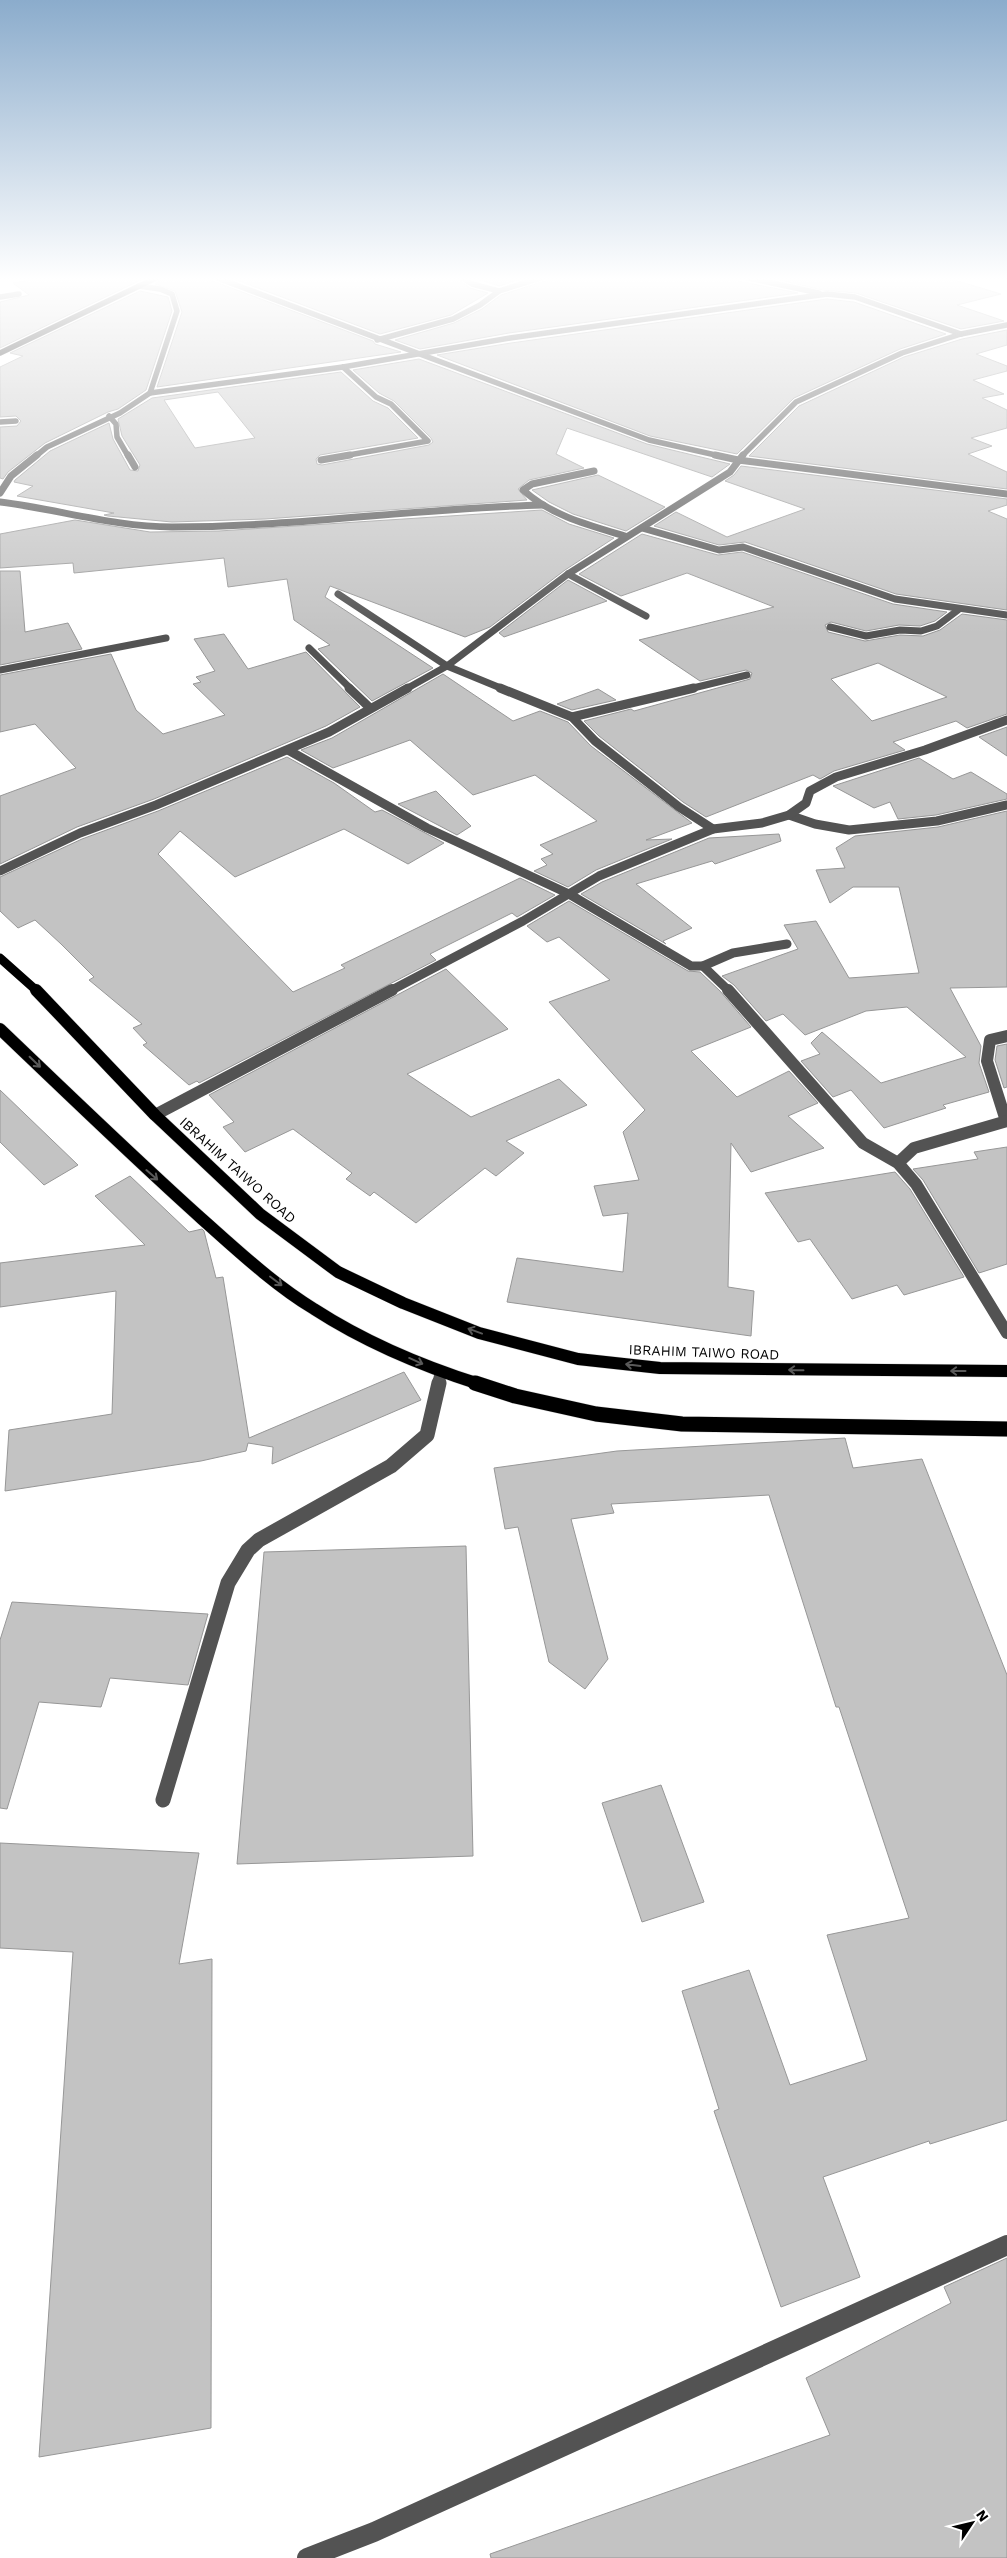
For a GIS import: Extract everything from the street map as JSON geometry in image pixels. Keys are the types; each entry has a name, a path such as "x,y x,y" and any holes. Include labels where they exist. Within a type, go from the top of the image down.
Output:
{"main road":[{"name":"IBRAHIM TAIWO ROAD","path":"0,958 40,994 155,1115 260,1214 338,1272 403,1303 479,1333 578,1358 660,1368 1007,1371"},
{"path":"0,1029 139,1163 254,1265 313,1309 372,1342 441,1372 515,1396 596,1414 682,1424 1007,1429"}],"street":[{"path":"0,493 11,476 47,447 109,416 120,413 145,395"},
{"path":"321,460 428,441 391,404 374,395"},
{"path":"527,395 649,440 738,460 1007,494"},
{"path":"0,871 80,833 156,805 329,732 447,666 568,574 625,536 642,528 730,472 738,460 796,402 810,395"},
{"path":"109,416 116,424 117,437 135,467"},
{"path":"0,422 16,421"},
{"path":"594,471 532,484 523,490 543,505 566,517 625,536"},
{"path":"0,502 38,506 83,517 171,527 377,517 466,507 543,505"},
{"path":"642,528 719,550 743,547 895,599 958,610 995,612 1007,616"},
{"path":"568,574 646,616"},
{"path":"338,594 447,666 572,717 595,741 679,807 713,829"},
{"path":"830,627 866,636 900,630 921,631 937,626 958,610"},
{"path":"0,670 166,638"},
{"path":"309,648 370,708"},
{"path":"572,717 747,676"},
{"path":"155,1115 523,920 599,876 713,829 762,823 789,815 806,803 810,791 836,778 925,750 1007,720"},
{"path":"288,750 427,828 569,894 691,966 703,966 733,953 787,944"},
{"path":"789,815 815,824 849,830 938,821 1007,805"},
{"path":"703,966 732,994 862,1143 898,1163 916,1184 1007,1333"},
{"path":"898,1163 914,1148 1006,1121 987,1061 990,1040 1007,1036"},
{"path":"163,1800 228,1583 248,1550 259,1540 391,1466 427,1435 441,1372"},
{"path":"307,2558 374,2532 1007,2245"}],"building":[{"path":"0,395 138,395 118,409 108,412 45,443 8,472 3,479 0,478 0,427 17,426 21,421 16,416 0,417"},
{"path":"195,395 164,400 195,448 255,438 221,395 367,395 373,401 388,408 418,438 320,455 316,459 317,464 322,465 429,445 433,442 394,401 383,395 517,395 647,444 730,464 712,477 567,428 556,454 584,468 529,480 518,489 527,500 265,519 172,522 108,516 104,515 114,513 17,496 33,486 14,482 15,480 50,451 109,423 113,439 130,470 138,471 140,465 122,436 118,419 152,398"},
{"path":"543,395 800,395 794,398 737,454 650,436"},
{"path":"822,395 996,395 982,398 1007,410 1007,428 971,438 992,446 968,454 1007,472 1007,489 749,456 799,406"},
{"path":"741,466 1007,499 1007,505 988,511 1007,519 1007,610 896,594 745,542 719,545 654,526 676,512 727,537 805,509 725,481 734,475"},
{"path":"598,475 665,507 626,531 573,514 549,502 532,490"},
{"path":"542,510 569,524 614,538 565,570 490,627 465,637 330,586 325,597 433,668 372,701 318,649 330,645 294,620 287,579 228,587 224,558 74,573 73,563 0,568 0,534 75,520 150,532 219,531"},
{"path":"642,534 718,555 742,552 893,604 947,612 935,621 920,626 899,625 866,631 831,622 825,625 828,632 865,641 900,635 923,636 940,630 962,614 1007,620 1007,714 967,728 956,721 893,742 905,750 834,771 820,779 813,775 706,817 683,802 599,736 584,721 631,709 634,711 750,679 752,673 746,670 700,681 639,640 774,607 687,573 621,596 579,574","holes":["878,663 947,697 872,721 831,679"]},
{"path":"0,571 20,571 25,632 68,623 82,649 0,665"},
{"path":"568,580 607,601 504,637 499,633"},
{"path":"224,634 248,669 306,652 360,707 326,726 154,799 77,827 0,864 0,796 76,768 35,724 0,732 0,675 111,654 136,710 163,734 225,715 193,684 201,682 196,677 215,671 194,639"},
{"path":"443,674 513,721 540,711 568,722 591,746 692,823 646,840 672,839 596,870 568,887 534,871 547,865 541,859 553,854 540,845 597,821 535,775 473,795 410,740 333,768 301,750 332,738"},
{"path":"598,689 616,700 572,710 557,704"},
{"path":"1007,727 1007,756 979,737"},
{"path":"287,757 334,783 375,812 382,810 444,843 408,864 344,829 235,877 180,831 158,854 293,992 345,968 341,965 520,878 555,895 517,917 512,913 430,954 436,960 199,1083 197,1081 189,1085 143,1045 147,1043 133,1028 142,1024 89,980 94,977 35,920 18,928 0,911 0,877 82,839 158,811"},
{"path":"919,758 953,779 971,772 1007,794 1007,799 936,815 898,819 890,802 874,808 833,786"},
{"path":"436,791 471,826 457,835 398,804"},
{"path":"1007,811 1007,987 950,988 981,1046 979,1063 989,1092 943,1105 946,1108 884,1128 851,1090 833,1097 801,1061 820,1054 811,1043 822,1032 881,1083 966,1057 907,1007 866,1011 805,1035 783,1014 766,1021 734,985 722,976 798,949 784,925 816,921 849,978 919,973 899,887 853,887 830,903 816,870 845,868 836,848 855,836 938,827"},
{"path":"779,834 781,841 715,864 712,861 636,884 692,928 663,941 666,944 581,894 602,882 709,838"},
{"path":"569,901 688,971 700,972 720,991 751,1027 691,1051 737,1097 789,1071 818,1103 788,1116 824,1148 751,1172 731,1143 728,1287 754,1291 751,1336 507,1302 517,1258 623,1272 628,1213 603,1216 594,1186 639,1180 623,1132 645,1110 549,1002 610,980 559,937 547,942 527,926"},
{"path":"446,969 508,1029 407,1074 471,1117 559,1079 587,1105 506,1141 524,1153 496,1176 485,1168 416,1223 374,1192 370,1196 346,1179 352,1173 293,1129 245,1152 223,1127 234,1122 209,1095"},
{"path":"1007,1044 1007,1087 1004,1088 995,1060 997,1046"},
{"path":"0,1090 78,1165 44,1185 0,1142"},
{"path":"1007,1147 1007,1264 979,1273 923,1180 913,1169 978,1159 974,1152"},
{"path":"895,1172 910,1189 964,1277 904,1295 897,1285 852,1299 810,1239 798,1242 765,1193"},
{"path":"130,1176 189,1232 202,1229 204,1231 216,1278 223,1277 249,1438 404,1372 421,1400 272,1464 273,1447 248,1443 246,1451 201,1461 5,1491 9,1430 112,1414 116,1291 0,1307 0,1263 145,1245 95,1196"},
{"path":"845,1438 853,1468 922,1459 1007,1675 1007,2120 930,2144 929,2141 823,2177 860,2277 781,2307 714,2111 719,2109 682,1991 749,1970 790,2085 867,2060 827,1935 909,1918 839,1707 836,1707 769,1495 611,1504 614,1513 571,1519 608,1659 585,1689 549,1662 518,1527 505,1529 494,1468 617,1451"},
{"path":"466,1546 473,1856 237,1864 264,1552"},
{"path":"12,1602 208,1614 188,1685 110,1678 101,1707 39,1702 7,1809 0,1808 0,1640"},
{"path":"661,1785 704,1902 642,1922 602,1803"},
{"path":"0,1843 199,1853 179,1964 212,1959 211,2428 39,2457 73,1952 0,1948"},
{"path":"1007,2258 1007,2558 491,2558 490,2554 830,2435 806,2378 951,2303 944,2287"}]}
